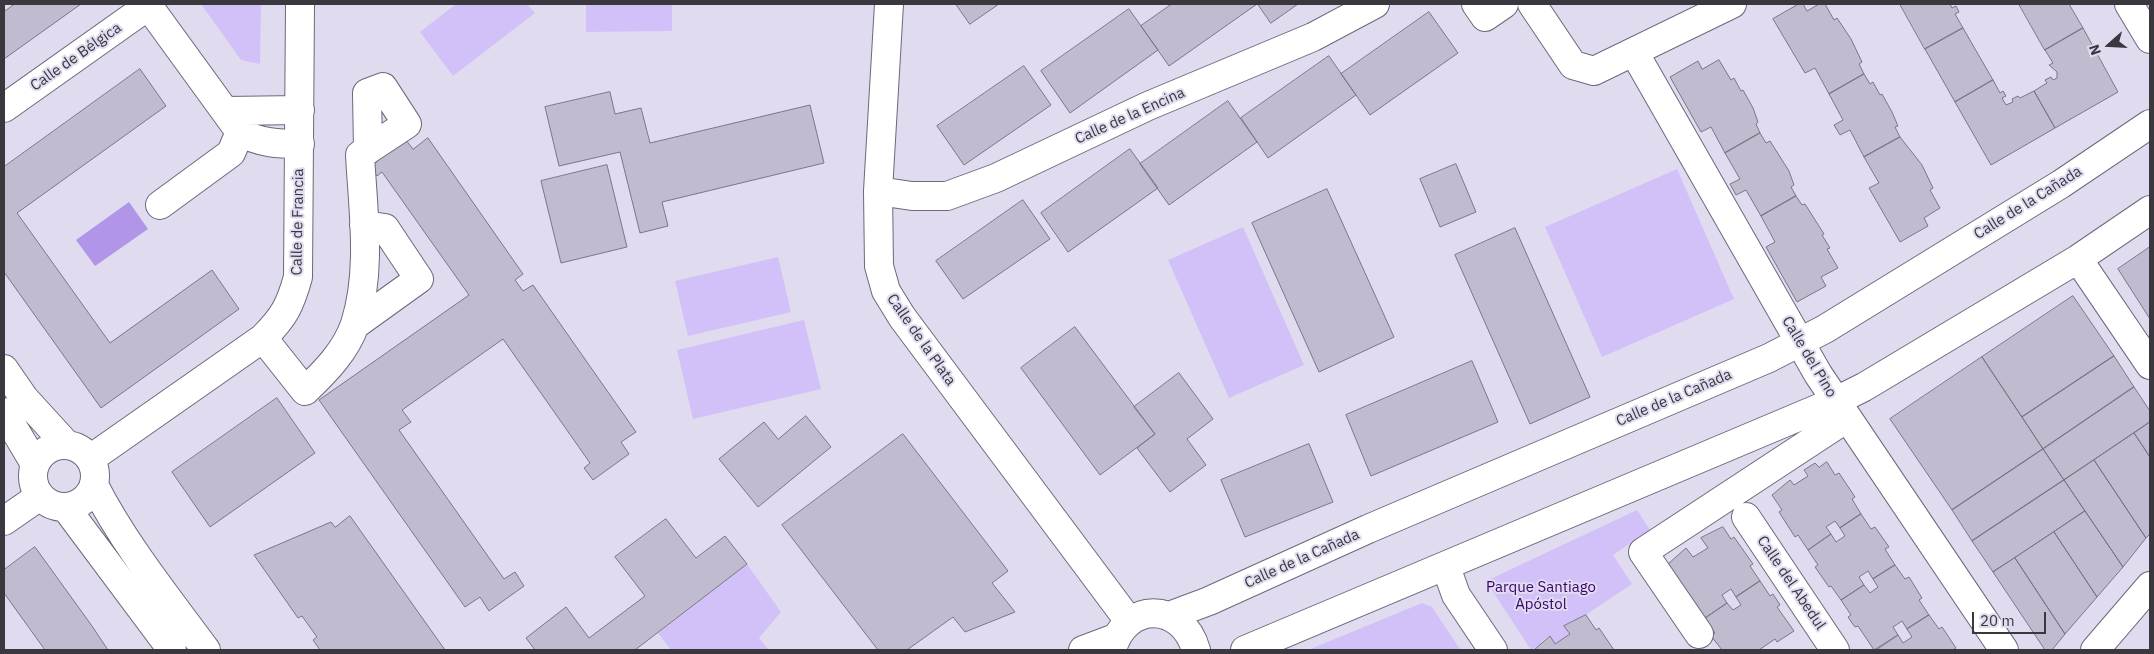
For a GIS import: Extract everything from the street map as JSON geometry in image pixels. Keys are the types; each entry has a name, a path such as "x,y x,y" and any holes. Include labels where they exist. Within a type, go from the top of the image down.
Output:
{"street":[{"name":"Calle de Francia","path":"90,459 263,338 282,319 290,305 298,277 300,4"},
{"name":"Calle de la Plata","path":"889,4 878,191 879,266 886,291 1118,636"},
{"name":"Calle de la Encina","path":"878,191 912,196 947,196 996,178 1148,106 1313,37 1375,4"},
{"path":"1476,4 1485,17 1504,4"},
{"path":"1532,4 1573,65 1594,71 1732,4"},
{"path":"2130,4 2150,39"},
{"path":"148,5 251,138 268,142 300,144"},
{"name":"Calle de Bélgica","path":"4,108 148,5"},
{"name":"Calle del Pino","path":"1634,52 1841,410 2004,650"},
{"path":"236,119 300,110"},
{"path":"160,206 231,152 236,119"},
{"name":"Calle de la Cañada","path":"1168,616 1209,601 1377,525 1769,358 1800,342 2062,184 2150,124"},
{"path":"263,338 305,391 329,368 344,346 355,325 364,282 364,225 360,156 368,150"},
{"path":"1699,634 1643,552 1841,410 2078,259 2150,210"},
{"path":"355,325 419,279 385,228 364,225"},
{"path":"2078,259 2150,365"},
{"path":"4,369 24,398 66,444 80,449 90,459 96,476 94,485 88,496 78,504 66,508 52,504 40,496 33,480 35,464 42,453 53,446 66,444"},
{"path":"1245,650 1446,567 1841,410"},
{"path":"4,412 35,464"},
{"path":"94,485 107,511 206,650"},
{"path":"4,521 40,496"},
{"path":"66,508 172,650"},
{"name":"Calle del Abedul","path":"1746,517 1835,650"},
{"path":"1446,567 1456,595 1494,650"},
{"path":"2095,650 2150,586"},
{"path":"1083,650 1118,636 1141,615 1155,613 1168,616 1187,629 1196,650"}],"green space":[{"path":"201,4 261,4 260,64 241,60"},
{"path":"456,4 527,4 535,13 453,76 420,32"},
{"path":"586,4 672,4 672,31 586,32"},
{"path":"1677,169 1734,299 1602,357 1545,227"},
{"path":"1243,227 1304,365 1229,398 1168,260"},
{"path":"778,257 791,312 688,336 675,281"},
{"path":"804,320 821,389 693,419 677,350"},
{"name":"Parque Santiago Apóstol","path":"1637,510 1650,530 1613,555 1632,584 1575,622 1573,620 1565,626 1570,634 1555,644 1549,636 1541,642 1542,644 1531,650 1486,581"},
{"path":"747,564 781,612 759,638 769,650 671,650 658,633"},
{"name":"Parque Santiago Apóstol","path":"1422,603 1432,607 1460,649 1308,650"}],"shaded area":[{"path":"129,202 148,229 95,266 76,240"}],"building":[{"path":"15,4 81,4 4,59 4,12"},
{"path":"956,4 999,4 970,24"},
{"path":"1172,4 1257,4 1169,66 1141,26"},
{"path":"1258,4 1298,4 1271,23"},
{"path":"1799,4 1803,4 1807,11 1819,4 1825,4 1834,20 1837,18 1851,39 1862,62 1859,64 1864,74 1829,94 1815,68 1805,73 1773,19"},
{"path":"1900,4 1950,4 1952,8 1956,6 1959,12 1955,14 1963,28 1925,49"},
{"path":"2019,4 2069,4 2083,28 2045,50"},
{"path":"1129,9 1158,50 1070,113 1041,71"},
{"path":"1429,12 1458,53 1370,115 1341,74"},
{"path":"1963,28 1993,80 1955,102 1925,49"},
{"path":"2083,28 2118,92 2055,128 2034,91 2047,83 2045,80 2051,77 2053,80 2057,78 2057,72 2049,65 2053,63 2045,50"},
{"path":"1329,56 1356,95 1268,158 1241,118"},
{"path":"1719,60 1731,80 1734,78 1741,91 1743,90 1753,108 1760,133 1725,153 1711,127 1701,132 1670,77 1698,61 1702,69"},
{"path":"1024,66 1051,105 964,165 937,126"},
{"path":"140,69 166,106 17,213 110,343 212,270 239,309 101,408 4,272 4,167"},
{"path":"1864,74 1870,84 1873,82 1880,95 1882,94 1898,126 1895,127 1900,137 1864,157 1850,130 1840,135 1834,125 1843,120 1829,94"},
{"path":"1993,80 2000,93 2003,91 2006,96 2002,98 2006,105 2013,102 2012,99 2018,96 2020,98 2034,91 2055,128 1991,165 1955,102"},
{"path":"610,92 615,114 641,108 650,143 810,105 824,163 662,202 668,226 640,233 620,152 559,166 545,107"},
{"path":"1228,101 1257,142 1169,205 1140,164"},
{"path":"1760,133 1766,143 1770,141 1789,171 1794,185 1791,187 1796,196 1761,216 1746,190 1736,195 1730,184 1740,179 1725,153"},
{"path":"1900,137 1922,165 1933,188 1930,190 1940,208 1924,218 1928,226 1900,242 1869,188 1879,183 1864,157"},
{"path":"428,138 523,274 515,280 523,291 533,285 636,432 621,442 629,454 593,480 584,468 590,463 503,339 402,410 411,422 399,430 504,579 515,572 524,586 489,611 480,597 465,607 319,400 469,295 382,172 377,176 369,164 405,139 413,149"},
{"path":"1130,149 1158,188 1068,252 1041,213"},
{"path":"1456,164 1476,212 1440,227 1420,179"},
{"path":"607,165 627,247 561,263 541,181"},
{"path":"1327,189 1394,337 1319,372 1252,223"},
{"path":"1796,196 1802,205 1805,204 1824,234 1822,235 1830,248 1827,249 1838,268 1821,277 1826,286 1797,302 1766,247 1775,242 1761,216"},
{"path":"1023,200 1050,239 963,299 936,261"},
{"path":"1515,228 1590,397 1530,424 1455,255"},
{"path":"2150,247 2150,319 2118,269"},
{"path":"2073,296 2114,356 2022,417 1982,357"},
{"path":"1075,327 1155,434 1100,475 1021,368"},
{"path":"2114,356 2134,387 2043,449 2022,417"},
{"path":"1982,357 2043,449 1952,510 1890,419"},
{"path":"1472,361 1498,422 1371,476 1346,415"},
{"path":"1179,373 1213,419 1187,439 1206,465 1170,492 1137,448 1155,434 1134,407"},
{"path":"2134,387 2150,411 2150,422 2064,480 2043,449"},
{"path":"277,398 315,453 210,527 172,472"},
{"path":"806,416 831,447 758,507 719,459 764,422 778,439"},
{"path":"2150,422 2150,457 2134,433"},
{"path":"2134,433 2150,457 2150,534 2146,538 2094,460"},
{"path":"903,434 1008,571 992,583 1015,612 965,632 953,617 907,650 878,650 782,525"},
{"path":"1309,444 1333,502 1245,537 1221,480"},
{"path":"2043,449 2064,480 1972,541 1952,510"},
{"path":"2094,460 2146,538 2123,567 2064,480"},
{"path":"1827,462 1835,475 1839,473 1855,497 1852,499 1861,514 1840,528 1835,521 1826,527 1831,534 1808,550 1798,535 1795,537 1779,512 1782,510 1772,495 1790,480 1794,485 1808,476 1804,470 1815,463 1819,467"},
{"path":"2064,480 2085,511 1993,572 1972,541"},
{"path":"2085,511 2123,567 2097,597 2054,532"},
{"path":"1861,514 1871,529 1875,527 1889,547 1885,549 1895,565 1873,579 1868,571 1859,577 1864,585 1841,600 1815,567 1818,565 1808,550 1831,534 1836,542 1845,536 1840,528"},
{"path":"350,516 445,650 320,650 313,640 317,637 302,616 298,618 254,555 331,522 335,527"},
{"path":"666,519 696,558 725,536 747,564 635,650 535,650 526,638 566,607 589,638 645,596 615,557"},
{"path":"1723,527 1731,539 1734,537 1753,564 1750,566 1760,581 1736,597 1731,589 1722,595 1727,603 1705,618 1673,578 1676,576 1668,564 1686,548 1693,557 1708,548 1701,538"},
{"path":"2054,532 2097,597 2065,634 2015,558"},
{"path":"35,547 108,650 45,650 4,593 4,570"},
{"path":"2015,558 2065,634 2052,650 2045,650 1993,572"},
{"path":"1895,565 1905,579 1909,577 1922,598 1919,600 1929,615 1907,629 1902,621 1893,627 1898,635 1874,650 1858,626 1855,627 1848,617 1851,615 1841,600 1864,585 1870,593 1878,587 1873,579"},
{"path":"1760,581 1770,596 1773,594 1780,605 1777,607 1794,631 1777,642 1775,639 1759,650 1722,650 1711,636 1715,633 1705,618 1727,603 1733,610 1741,605 1736,597"},
{"path":"1586,615 1596,630 1599,628 1614,650 1534,650 1550,636 1555,644 1570,634 1564,626"},
{"path":"1929,615 1939,629 1942,627 1956,648 1953,650 1876,650 1898,635 1903,643 1912,637 1907,629"}]}
